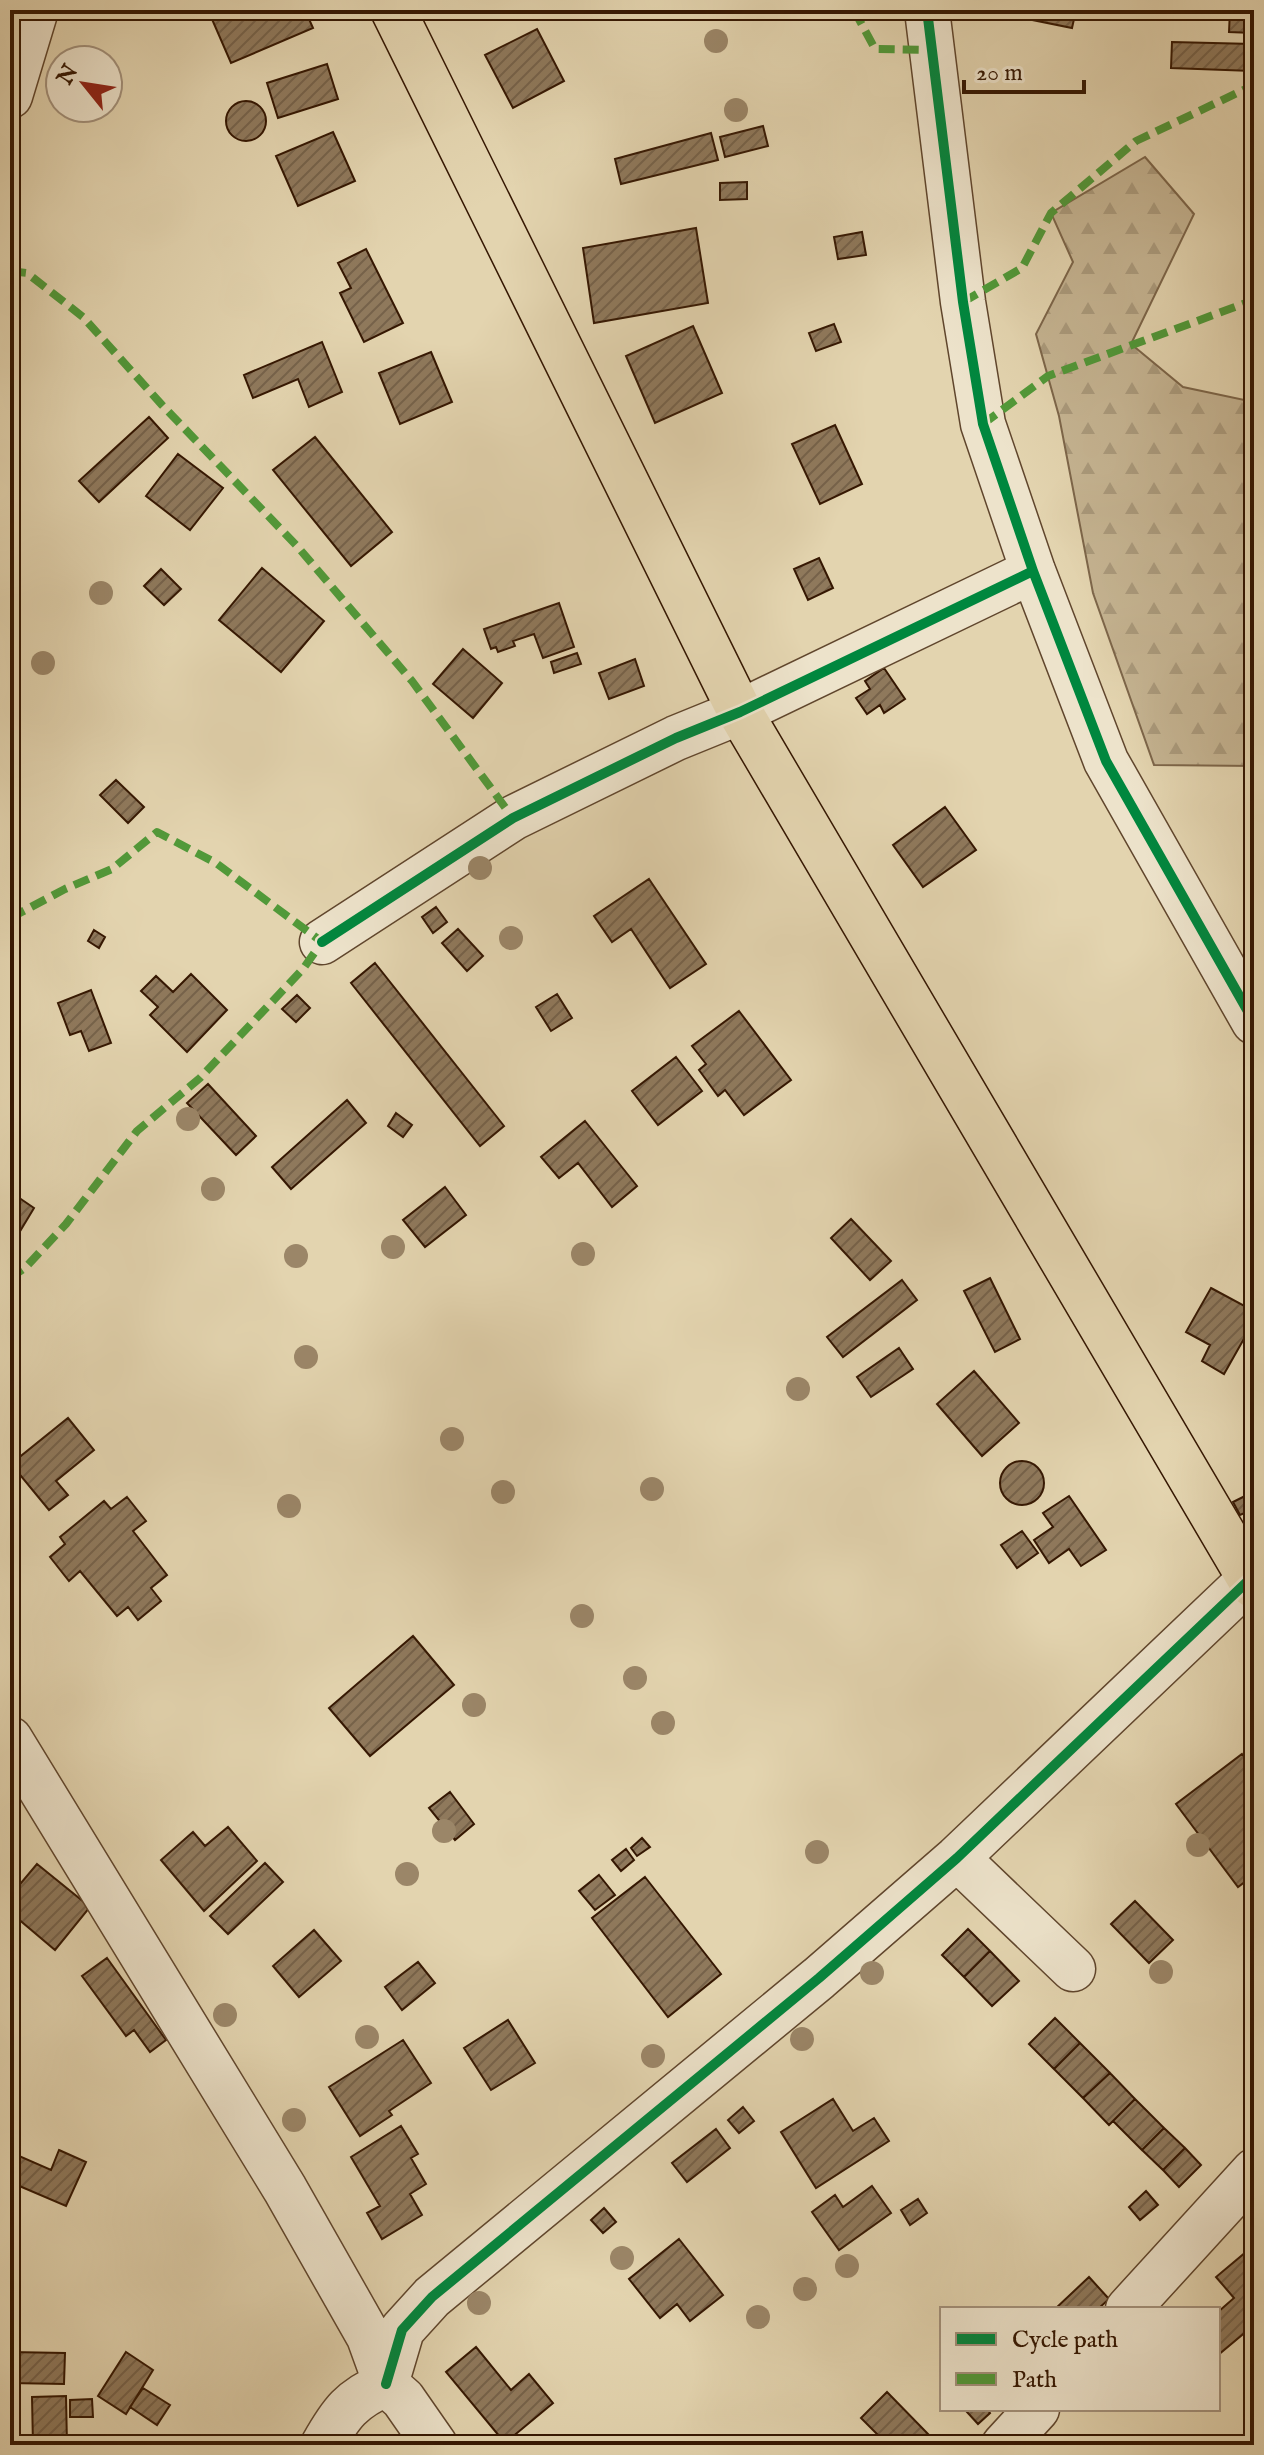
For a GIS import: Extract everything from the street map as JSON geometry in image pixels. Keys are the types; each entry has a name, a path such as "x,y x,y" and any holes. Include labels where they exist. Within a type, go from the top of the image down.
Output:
{"main road":[{"path":"393,10 740,712 1252,1583"}],"street":[{"path":"10,96 36,10"},
{"path":"927,10 963,302 983,424 1033,571 1106,761 1254,1022"},
{"path":"322,942 513,818 1033,571"},
{"path":"323,2445 348,2406 363,2394 386,2384 402,2330 432,2297 819,1978 957,1858 1252,1583"},
{"path":"10,1739 285,2189 369,2337 386,2384 403,2399 435,2445"},
{"path":"957,1858 1073,1969"},
{"path":"1130,2307 1254,2171"},
{"path":"1004,2445 1035,2411"}],"green space":[{"path":"1145,157 1194,214 1131,344 1183,387 1254,402 1254,766 1154,765 1093,593 1059,416 1036,334 1073,262 1051,213"}],"building":[{"path":"208,10 305,10 313,28 231,63"},
{"path":"1015,10 1076,10 1072,28 1013,16"},
{"path":"1230,10 1254,10 1253,33 1229,32"},
{"path":"537,29 564,81 513,108 485,55"},
{"path":"1172,42 1253,44 1252,71 1171,68"},
{"path":"327,64 338,99 278,118 267,83"},
{"path":"246,101 260,107 266,121 260,135 246,141 232,135 226,121 232,107"},
{"path":"763,126 768,146 725,157 720,137"},
{"path":"333,132 355,181 298,206 276,156"},
{"path":"711,133 718,160 621,184 615,159"},
{"path":"747,182 747,199 720,200 720,183"},
{"path":"696,228 708,303 594,323 583,248"},
{"path":"862,232 866,255 838,259 834,237"},
{"path":"366,249 403,323 364,342 340,293 351,288 338,263"},
{"path":"834,324 841,342 816,351 809,333"},
{"path":"693,326 722,393 655,423 626,356"},
{"path":"322,342 342,392 309,407 298,379 253,398 244,375"},
{"path":"431,352 452,402 400,424 379,373"},
{"path":"149,417 168,438 99,502 79,481"},
{"path":"835,425 862,484 820,504 792,444"},
{"path":"315,437 392,532 351,566 273,470"},
{"path":"178,454 223,488 190,530 146,496"},
{"path":"819,558 833,588 808,600 794,569"},
{"path":"262,568 324,621 281,672 219,620"},
{"path":"161,569 181,589 164,605 144,586"},
{"path":"559,603 574,647 543,658 534,634 513,641 515,646 498,652 496,647 491,649 484,629"},
{"path":"463,649 502,683 473,718 433,684"},
{"path":"577,653 581,664 554,673 551,662"},
{"path":"635,659 644,686 609,699 599,673"},
{"path":"884,668 905,699 884,713 880,705 867,714 856,698 870,689 865,681"},
{"path":"116,780 144,807 128,823 100,795"},
{"path":"945,807 976,850 923,887 893,845"},
{"path":"649,879 706,964 670,988 631,929 612,942 594,916"},
{"path":"436,907 447,922 433,933 422,917"},
{"path":"458,929 483,956 467,971 442,943"},
{"path":"94,930 105,937 99,948 88,941"},
{"path":"375,963 504,1126 480,1146 351,983"},
{"path":"191,974 227,1010 187,1052 150,1015 158,1007 141,991 156,976 173,992"},
{"path":"91,990 111,1043 89,1051 81,1031 70,1035 58,1003"},
{"path":"557,994 572,1018 551,1031 536,1007"},
{"path":"297,995 310,1008 296,1022 282,1009"},
{"path":"739,1011 791,1080 744,1115 725,1090 718,1096 699,1070 706,1064 692,1046"},
{"path":"676,1057 702,1091 658,1125 632,1091"},
{"path":"208,1084 256,1136 236,1155 187,1103"},
{"path":"347,1100 366,1123 291,1189 272,1167"},
{"path":"396,1113 412,1125 403,1137 388,1126"},
{"path":"585,1121 637,1186 612,1207 578,1163 559,1178 541,1157"},
{"path":"445,1187 466,1215 425,1247 403,1220"},
{"path":"12,1193 34,1208 10,1248 10,1196"},
{"path":"851,1219 891,1261 870,1280 831,1238"},
{"path":"990,1278 1020,1339 995,1352 964,1291"},
{"path":"902,1280 917,1300 843,1357 827,1337"},
{"path":"1211,1288 1254,1311 1254,1321 1224,1374 1202,1361 1210,1345 1186,1332"},
{"path":"899,1348 913,1369 871,1397 857,1377"},
{"path":"974,1371 1019,1423 982,1456 937,1404"},
{"path":"68,1418 94,1450 56,1481 68,1495 49,1510 11,1464"},
{"path":"1022,1461 1038,1467 1044,1483 1038,1499 1022,1505 1006,1499 1000,1483 1006,1467"},
{"path":"1249,1494 1254,1509 1240,1515 1233,1502"},
{"path":"1069,1496 1106,1550 1081,1566 1069,1549 1049,1563 1034,1540 1053,1527 1043,1513"},
{"path":"127,1497 146,1521 133,1531 167,1575 151,1588 161,1601 138,1620 128,1607 117,1616 80,1571 69,1581 50,1557 65,1544 60,1537 104,1501 111,1509"},
{"path":"1022,1531 1038,1553 1017,1568 1001,1545"},
{"path":"413,1636 454,1685 370,1756 329,1708"},
{"path":"1242,1754 1254,1769 1254,1875 1238,1887 1176,1804"},
{"path":"450,1792 474,1824 455,1840 429,1808"},
{"path":"228,1827 257,1861 204,1911 161,1860 193,1832 205,1846"},
{"path":"642,1838 650,1847 637,1856 631,1848"},
{"path":"626,1849 634,1860 621,1871 612,1860"},
{"path":"265,1863 283,1882 228,1934 210,1916"},
{"path":"37,1864 90,1907 55,1950 10,1912 10,1896"},
{"path":"599,1875 615,1895 595,1910 579,1891"},
{"path":"645,1877 721,1974 668,2017 592,1918"},
{"path":"1135,1901 1173,1940 1149,1963 1111,1924"},
{"path":"968,1929 990,1951 964,1977 942,1955"},
{"path":"314,1930 341,1961 299,1997 273,1966"},
{"path":"990,1951 1019,1981 992,2006 964,1977"},
{"path":"107,1958 166,2040 150,2052 134,2030 126,2036 82,1976"},
{"path":"418,1962 435,1983 402,2010 385,1987"},
{"path":"1055,2018 1080,2043 1054,2069 1029,2044"},
{"path":"508,2020 535,2063 491,2090 464,2048"},
{"path":"403,2040 431,2083 389,2111 392,2115 360,2136 329,2087"},
{"path":"1080,2043 1110,2073 1083,2098 1054,2069"},
{"path":"1110,2073 1135,2099 1109,2125 1083,2098"},
{"path":"833,2099 853,2131 874,2118 889,2141 816,2188 781,2132"},
{"path":"1135,2099 1164,2128 1142,2150 1113,2121"},
{"path":"743,2107 754,2121 739,2133 728,2120"},
{"path":"401,2126 418,2154 411,2158 426,2184 410,2194 422,2215 382,2239 367,2213 380,2206 351,2157"},
{"path":"1164,2128 1185,2148 1163,2170 1142,2150"},
{"path":"716,2129 730,2148 687,2182 672,2163"},
{"path":"1185,2148 1201,2165 1179,2187 1163,2170"},
{"path":"59,2150 86,2162 66,2206 10,2182 10,2152 51,2170"},
{"path":"872,2186 891,2213 839,2250 812,2212 835,2195 843,2207"},
{"path":"1146,2191 1158,2205 1140,2220 1129,2207"},
{"path":"918,2199 927,2213 910,2225 901,2210"},
{"path":"604,2208 616,2222 603,2233 591,2220"},
{"path":"679,2239 723,2295 690,2321 677,2304 660,2318 629,2279"},
{"path":"1246,2252 1254,2261 1254,2325 1220,2353 1220,2310 1234,2298 1216,2277"},
{"path":"1089,2277 1109,2299 1100,2307 1057,2307"},
{"path":"476,2347 511,2390 529,2374 553,2403 505,2443 446,2372"},
{"path":"10,2352 65,2353 64,2384 10,2383"},
{"path":"126,2352 153,2370 126,2414 98,2396"},
{"path":"143,2388 170,2405 157,2425 130,2407"},
{"path":"887,2392 931,2437 924,2445 866,2445 877,2434 861,2418"},
{"path":"66,2396 67,2445 33,2445 32,2397"},
{"path":"92,2399 93,2417 70,2417 70,2400"},
{"path":"988,2411 990,2413 978,2424 967,2412"}],"marked path":[{"path":"854,10 875,49 934,50"},
{"path":"963,302 1022,268 1051,213 1136,141 1254,85"},
{"path":"10,271 27,273 83,317 297,546 412,681 513,818"},
{"path":"983,424 1048,376 1254,300"},
{"path":"10,914 14,916 112,869 157,832 216,863 322,942 303,969 200,1078 137,1131 66,1224 25,1268 10,1278"}],"cycle path":[{"path":"927,10 963,302 983,424 1033,571 1106,761 1254,1022"},
{"path":"322,942 513,818 1033,571"},
{"path":"386,2384 402,2330 432,2297 819,1978 957,1858 1250,1579"}]}
